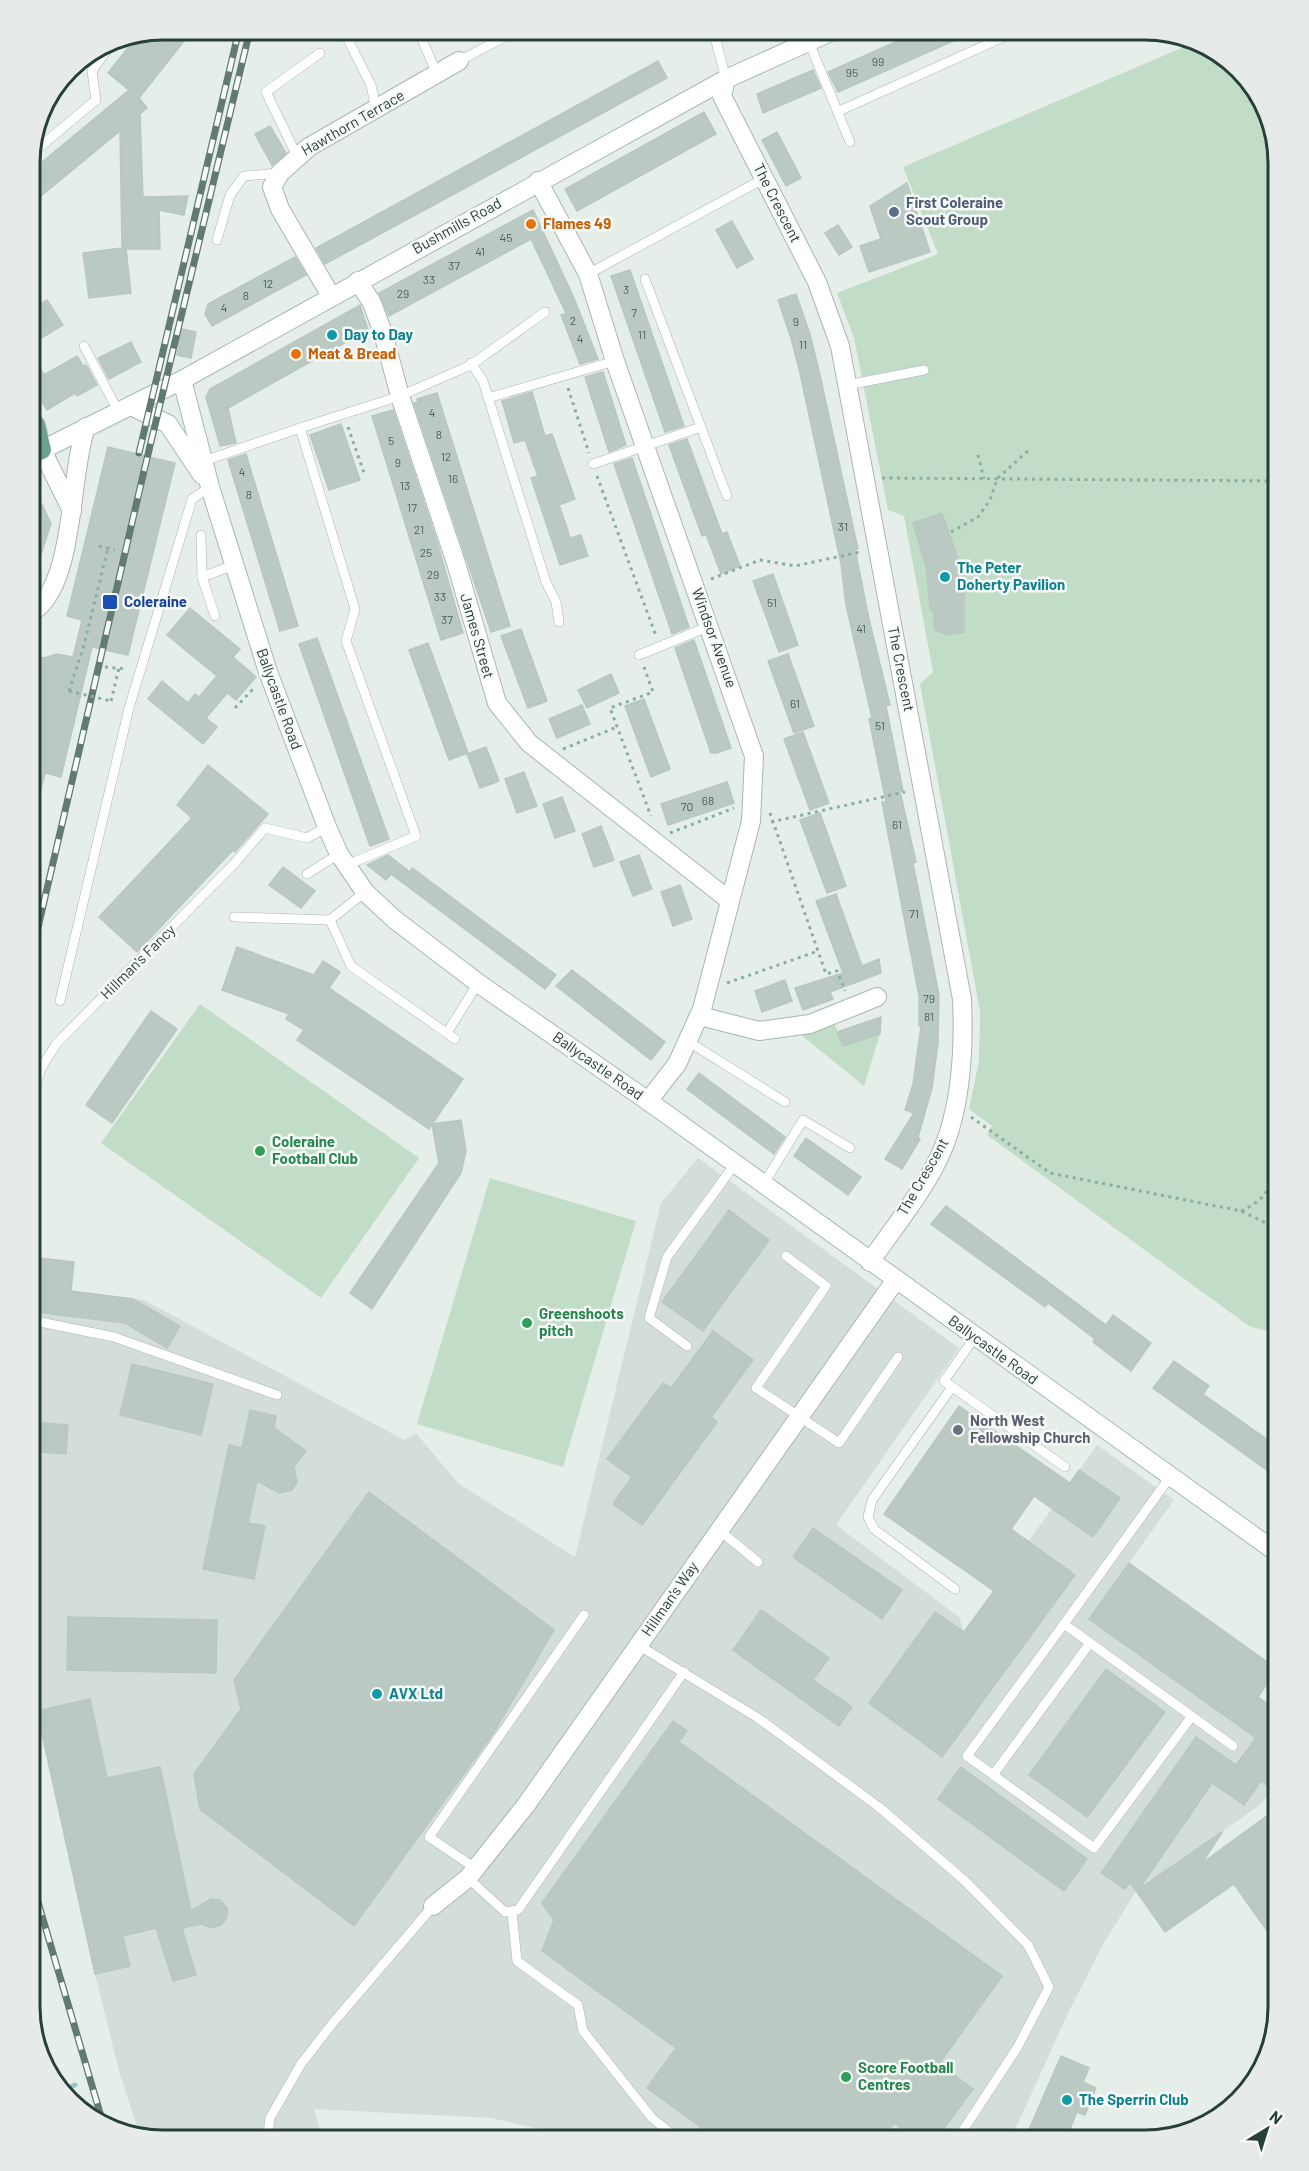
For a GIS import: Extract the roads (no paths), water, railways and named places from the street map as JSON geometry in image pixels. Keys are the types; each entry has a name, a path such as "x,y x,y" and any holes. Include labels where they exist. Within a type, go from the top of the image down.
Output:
{"street":[{"name":"Bushmills Road","path":"41,451 182,380 538,181 726,80 809,42"},
{"name":"Hawthorn Terrace","path":"280,173 297,156 459,62"},
{"name":"The Crescent","path":"726,80 722,96 817,282 831,318 865,478 962,999 964,1033 949,1133 936,1160 870,1262"},
{"path":"280,173 273,187 280,209 331,296"},
{"name":"Windsor Avenue","path":"538,181 588,274 615,361 754,756 750,829 729,900 708,989 689,1042 676,1064 648,1101"},
{"name":"James Street","path":"358,281 372,303 383,333 400,396 456,563 497,703 507,718 545,757 655,839 729,900"},
{"name":"Ballycastle Road","path":"182,380 210,487 268,672 327,827 343,859 365,892 394,919 478,983 648,1101 1268,1546"},
{"path":"125,408 168,424 210,487"},
{"name":"Bushmills Road","path":"41,425 52,430 84,429"},
{"path":"41,606 52,588 65,548 84,429"},
{"path":"41,461 72,511"},
{"path":"699,1016 759,1031 810,1024 877,997"},
{"name":"Hillman's Way","path":"434,1906 471,1873 526,1805 896,1281"}],"lane":[{"path":"349,41 371,85 376,109"},
{"path":"423,41 437,74"},
{"path":"459,62 498,41"},
{"path":"716,41 726,80"},
{"path":"839,111 995,41"},
{"path":"809,42 850,142"},
{"path":"297,156 266,92 320,53"},
{"path":"43,143 96,100 92,70 101,57"},
{"path":"217,240 230,195 244,176 280,173"},
{"path":"588,274 765,178"},
{"path":"645,279 727,496"},
{"path":"204,461 400,396 471,363 545,312"},
{"path":"84,346 125,408"},
{"path":"488,398 615,361"},
{"path":"471,363 483,381 546,582 556,602 559,622"},
{"path":"847,385 924,370"},
{"path":"593,464 701,427"},
{"path":"300,428 355,609 346,641 416,836 343,859 307,874"},
{"path":"60,1001 141,669 192,499 210,487"},
{"path":"201,535 202,577 215,616"},
{"path":"202,577 234,565"},
{"path":"639,654 710,626"},
{"name":"Hillman's Fancy","path":"41,1067 57,1043 233,865 265,828 307,838 327,827"},
{"path":"234,917 330,920 365,892"},
{"path":"330,920 351,966 455,1039"},
{"path":"447,1033 478,983"},
{"path":"689,1042 784,1102"},
{"path":"762,1185 803,1120 850,1148"},
{"path":"687,1346 649,1318 667,1257 735,1164"},
{"path":"786,1256 826,1286 756,1388 798,1418 839,1443 898,1358"},
{"path":"40,1322 114,1337 277,1395"},
{"path":"975,1337 944,1381 1065,1467"},
{"path":"952,1387 872,1500 867,1517 874,1529 955,1589"},
{"path":"1170,1477 967,1756 1094,1848 1192,1716"},
{"path":"718,1530 758,1562"},
{"path":"584,1615 429,1837 471,1873 498,1907 505,1912 513,1912 525,1903 684,1672"},
{"path":"1064,1624 1233,1746"},
{"path":"993,1775 1090,1643"},
{"path":"638,1645 808,1752 879,1807 965,1881 1028,1945 1049,1987 1017,2048 963,2130"},
{"path":"268,2130 270,2118 302,2064 332,2024 434,1906"},
{"path":"513,1912 517,1961 578,2005 583,2031 652,2118 667,2130"}],"waterway":[{"path":"70,2087 75,2085"}],"railway":[{"path":"139,453 236,41"},
{"path":"41,916 247,41"},
{"path":"40,1909 100,2113"}],"place":[{"name":"First Coleraine Scout Group","path":"894,212"},
{"name":"Flames 49","path":"531,224"},
{"name":"Day to Day","path":"332,335"},
{"name":"Meat & Bread","path":"296,354"},
{"name":"The Peter Doherty Pavilion","path":"945,577"},
{"name":"Coleraine","path":"110,602"},
{"name":"Coleraine Football Club","path":"260,1151"},
{"name":"Greenshoots pitch","path":"527,1323"},
{"name":"North West Fellowship Church","path":"958,1430"},
{"name":"AVX Ltd","path":"377,1694"},
{"name":"Score Football Centres","path":"846,2077"},
{"name":"The Sperrin Club","path":"1067,2100"}]}
